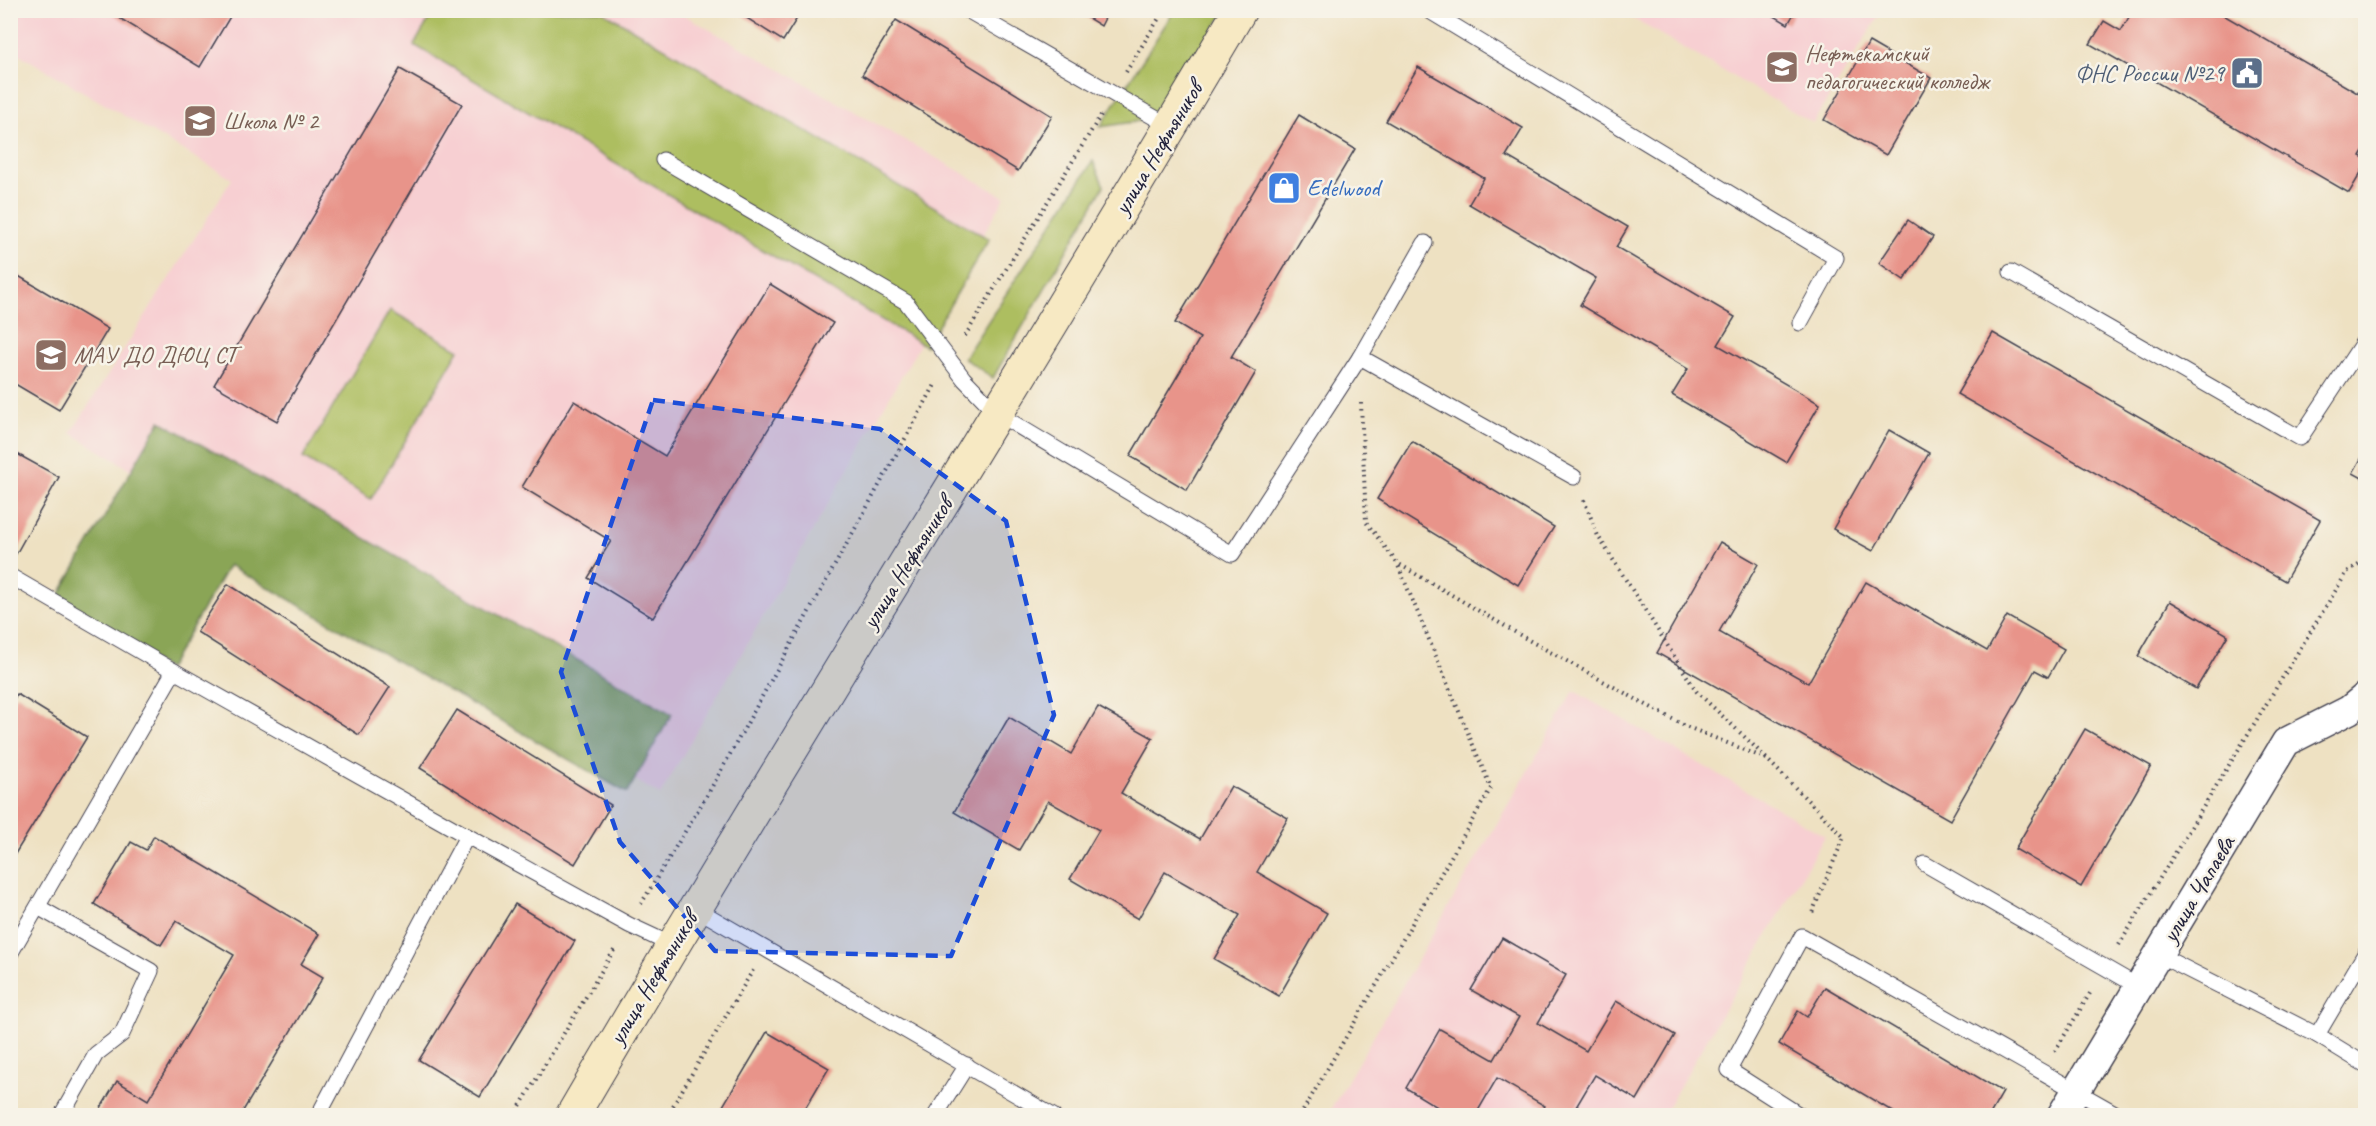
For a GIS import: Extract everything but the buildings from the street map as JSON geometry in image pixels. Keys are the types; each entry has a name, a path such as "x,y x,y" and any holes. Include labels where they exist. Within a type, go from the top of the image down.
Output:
{"main road":[{"name":"улица Нефтяников","path":"572,1116 672,945 998,414 1240,10"}],"street":[{"name":"улица Чапаева","path":"2061,1116 2286,742 2349,710 2366,696"}],"lane":[{"path":"967,10 1171,127"},
{"path":"1428,10 1836,258 1800,323"},
{"path":"663,160 906,302 964,379 998,414 1232,554 1360,357 1425,243"},
{"path":"2011,272 2300,438 2366,338"},
{"path":"1360,357 1574,477"},
{"path":"10,576 467,836 629,925 672,945"},
{"path":"10,954 174,671"},
{"path":"318,1116 467,836"},
{"path":"1925,864 2139,987"},
{"path":"38,908 151,971 122,1034 96,1054 61,1116"},
{"path":"695,908 1053,1116"},
{"path":"1801,1116 1729,1070 1802,936 2120,1116"},
{"path":"2317,1035 2366,952"},
{"path":"2159,955 2317,1035 2366,1065"},
{"path":"935,1116 967,1065"}],"path":[{"path":"514,1116 709,792 950,360 1164,10"},
{"path":"1300,1116 1491,788 1397,563 1366,522 1360,357"},
{"path":"1574,477 1598,536 1697,692 1844,837 1802,936"},
{"path":"2042,1072 2347,572 2366,559"},
{"path":"1397,563 1532,642 1683,725 1767,759"},
{"path":"667,1116 766,949"}],"highlighted area":[{"path":"653,400 880,429 1006,521 1054,715 951,956 715,951 620,842 561,672"}],"shaded area":[{"path":"11,11 677,11 1005,197 660,795 71,433 232,179 17,53 11,64"},
{"name":"Нефтекамский педагогический колледж","path":"1620,11 1882,11 1813,123"},
{"path":"1574,691 1825,836 1663,1115 1327,1116"}],"green space":[{"path":"434,11 602,11 989,239 926,346 414,45"},
{"path":"1174,11 1225,11 1160,118 1100,127"},
{"path":"1093,161 1104,186 993,378 964,358"},
{"path":"390,310 459,350 371,499 303,458"},
{"path":"160,421 672,714 627,793 229,565 168,669 54,604"}],"place":[{"name":"Нефтекамский педагогический колледж","path":"1782,67"},
{"name":"ФНС России №29","path":"2247,73"},
{"name":"Школа № 2","path":"200,121"},
{"name":"Edelwood","path":"1284,188"},
{"name":"МАУ ДО ДЮЦ СТ","path":"51,355"}]}
